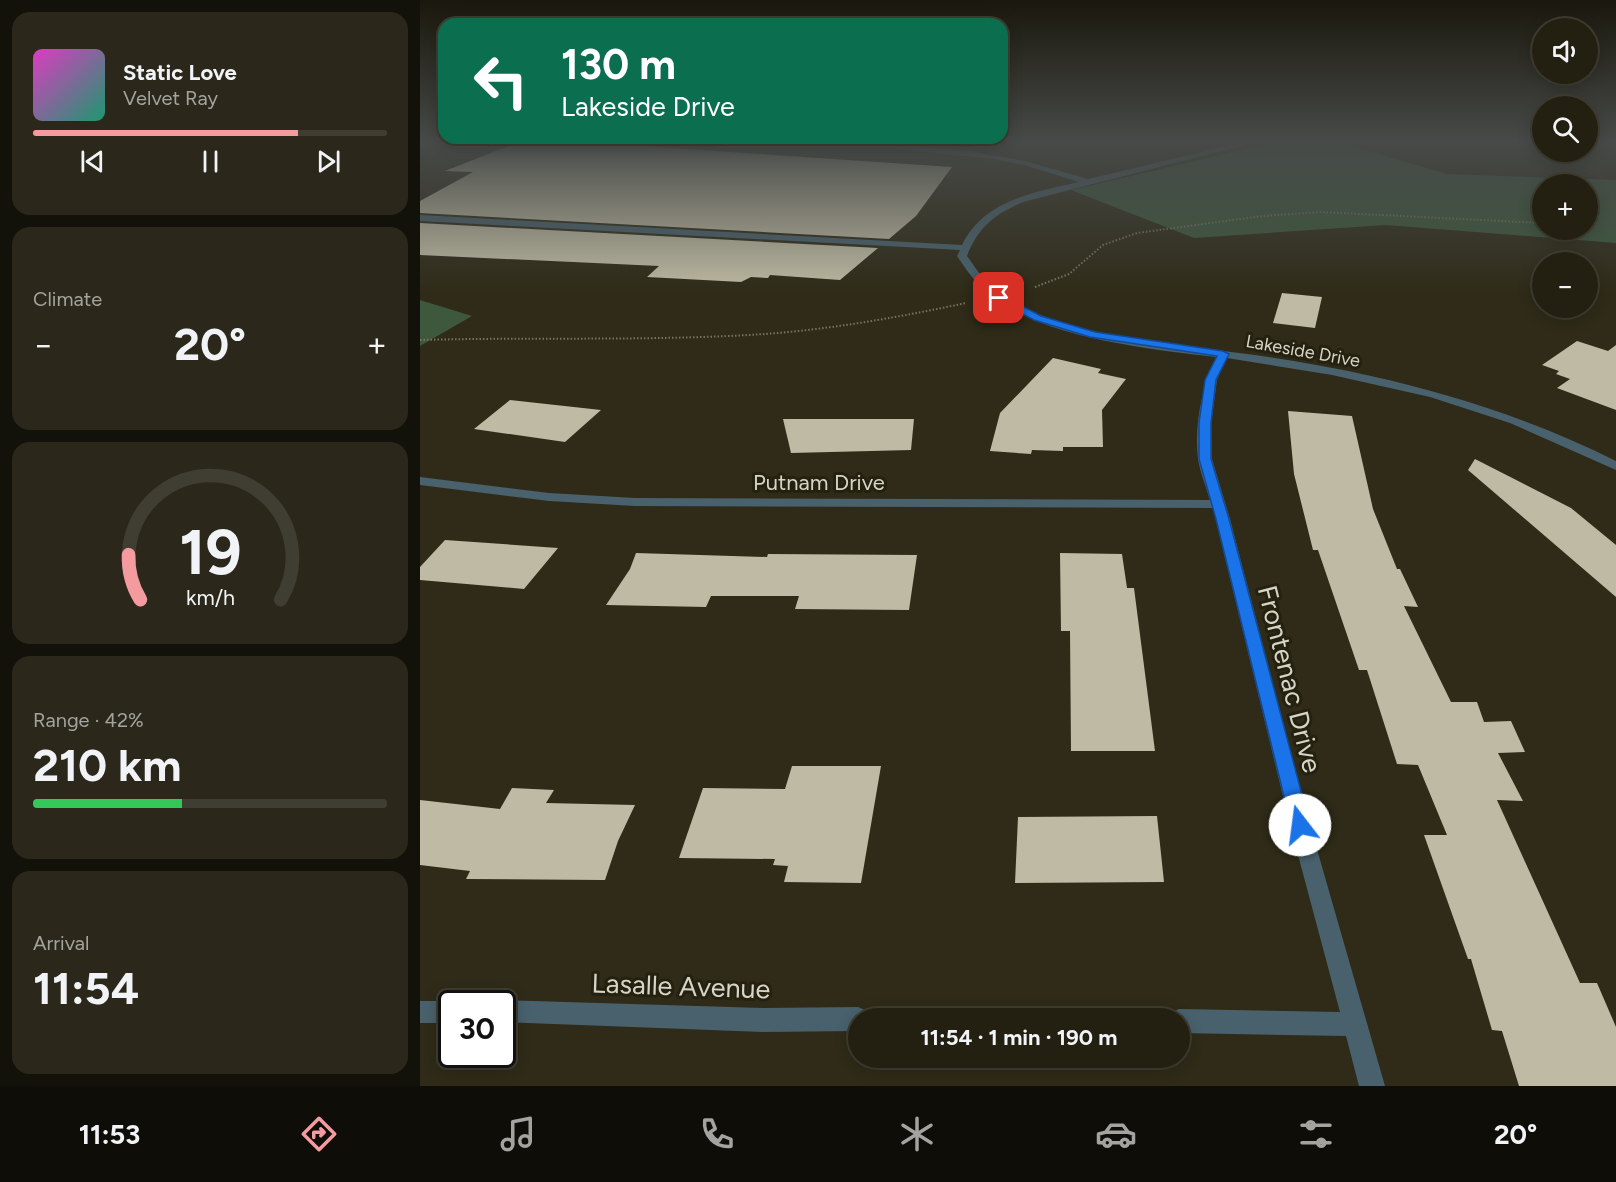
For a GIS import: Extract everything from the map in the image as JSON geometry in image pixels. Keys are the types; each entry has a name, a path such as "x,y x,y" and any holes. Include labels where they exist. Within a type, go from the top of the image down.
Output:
{"street":[{"path":"420,218 965,248 969,236 979,223 1004,206 1043,193"},
{"name":"Lakeside Drive","path":"965,248 963,256 970,272 999,298 1038,318 1094,335 1328,371 1410,388 1473,406 1552,436 1616,466"},
{"name":"Frontenac Drive","path":"1223,354 1211,380 1205,423 1205,459 1282,757 1372,1086"},
{"name":"Putnam Drive","path":"420,481 518,494 635,502 1218,504"},
{"name":"Lasalle Avenue","path":"516,1011 763,1020 848,1019"},
{"path":"420,1012 438,1012"},
{"path":"1190,1021 1354,1024"}],"green space":[{"path":"1078,193 1532,193 1532,236 1386,225 1194,238"},
{"path":"1598,193 1616,193 1616,243 1578,240 1598,240"},
{"path":"420,300 472,316 420,346"}],"building":[{"path":"435,193 933,193 916,216 889,239 420,213 420,201"},
{"path":"420,223 878,248 840,280 770,275 768,278 751,277 741,282 647,277 659,266 420,255"},
{"path":"1282,293 1322,297 1315,328 1273,323"},
{"path":"1577,341 1608,351 1616,345 1616,410 1557,388 1570,379 1556,374 1559,371 1542,365"},
{"path":"1053,358 1101,369 1098,373 1126,379 1102,410 1103,447 1063,447 1063,451 1032,450 1031,454 990,451 1000,413"},
{"path":"510,400 601,410 565,442 474,429"},
{"path":"1288,411 1352,416 1373,509 1397,569 1400,569 1418,607 1404,606 1451,702 1477,702 1484,722 1511,721 1525,752 1498,753 1523,801 1497,800 1580,983 1597,983 1616,1027 1616,1086 1519,1086 1502,1031 1492,1030 1471,959 1468,959 1424,835 1447,835 1418,765 1397,764 1367,670 1359,670 1318,550 1313,550 1294,474"},
{"path":"783,419 914,419 911,450 791,453"},
{"path":"1475,459 1571,508 1616,545 1616,597 1468,470"},
{"path":"445,540 558,548 524,589 420,580 420,567"},
{"path":"636,553 767,557 768,554 917,555 909,610 795,609 799,596 711,596 706,607 606,605 630,569"},
{"path":"1060,553 1122,554 1127,588 1134,588 1155,751 1071,751 1070,631 1061,631"},
{"path":"792,766 881,766 861,883 784,882 788,866 773,865 775,859 679,858 703,788 785,789"},
{"path":"512,788 554,790 546,803 635,805 618,841 605,880 466,879 470,871 420,865 420,800 500,809"},
{"path":"1157,816 1164,882 1015,883 1018,817"}],"route":[{"path":"999,298 1038,318 1094,335 1223,354 1211,380 1205,423 1205,459 1223,519 1300,825"}]}
